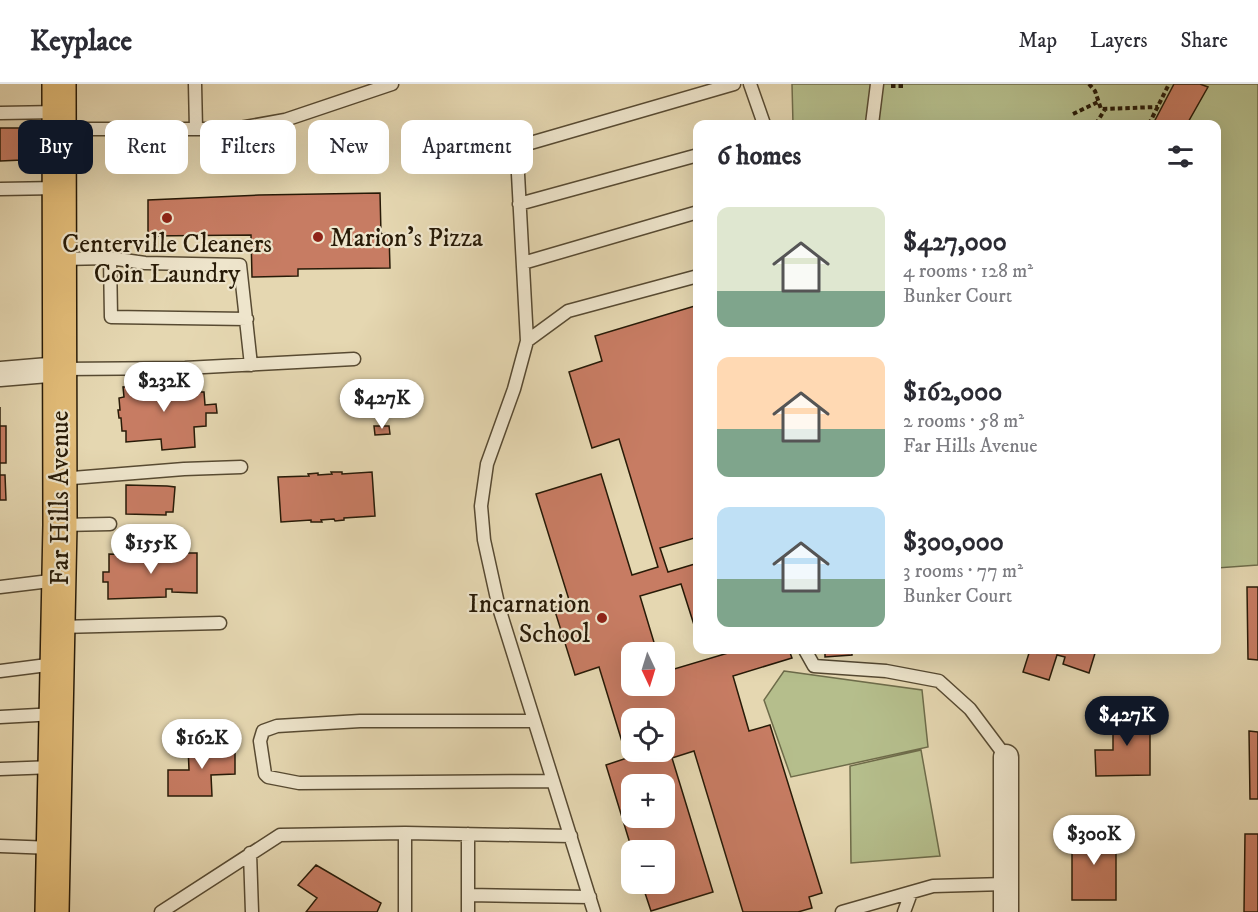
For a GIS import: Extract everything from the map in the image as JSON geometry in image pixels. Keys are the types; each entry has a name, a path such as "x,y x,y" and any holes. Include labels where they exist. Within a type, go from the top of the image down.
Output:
{"main road":[{"name":"Far Hills Avenue","path":"52,912 60,525 59,108"}],"street":[{"path":"0,374 60,369"},
{"path":"1006,757 1006,912"}],"lane":[{"path":"195,84 196,129"},
{"path":"0,113 59,108 196,129 234,129 285,120 392,84"},
{"path":"594,912 499,608 484,540 481,506 487,464 514,389 527,341 518,174 521,153 527,144 734,84"},
{"path":"750,84 763,120"},
{"path":"872,120 877,84"},
{"path":"519,204 693,156"},
{"path":"0,189 59,188"},
{"path":"523,263 693,213"},
{"path":"110,258 111,317 247,319"},
{"path":"59,259 110,258 145,263 240,265 251,365"},
{"path":"527,341 568,311 693,277"},
{"path":"60,369 185,368 354,359"},
{"path":"60,479 241,467"},
{"path":"60,525 110,524"},
{"path":"0,587 59,580"},
{"path":"58,627 220,623"},
{"path":"807,654 814,666 886,671 939,681 970,708 1006,757"},
{"path":"0,671 57,664"},
{"path":"0,717 57,714"},
{"path":"534,721 360,721 278,726 263,731 260,741 265,774 268,777 299,783 553,782"},
{"path":"0,769 56,767"},
{"path":"161,912 280,835 405,832 571,836"},
{"path":"405,832 405,912"},
{"path":"468,834 468,912"},
{"path":"0,846 54,848"},
{"path":"250,853 252,912"},
{"path":"842,912 933,886 1005,884"},
{"path":"904,912 911,893"},
{"path":"468,895 590,897"}],"path":[{"path":"889,84 889,86 903,86 903,84"},
{"path":"1089,84 1095,91 1101,109 1158,107"},
{"path":"1151,120 1169,84"},
{"path":"1073,114 1098,102"},
{"path":"1098,120 1105,109"}],"green space":[{"path":"792,84 1258,84 1258,565 1221,568 1221,120 793,120"},
{"path":"784,671 922,690 928,747 791,777 764,700"},
{"path":"921,750 940,856 851,863 850,766"}],"building":[{"path":"1174,84 1200,84 1208,87 1189,120 1155,120"},
{"path":"0,128 18,128 18,160 0,161"},
{"path":"380,193 381,234 389,233 390,268 298,269 298,276 252,277 251,235 148,236 148,200"},
{"name":"Incarnation School","path":"693,307 693,538 660,548 668,572 693,564 693,622 681,584 640,596 654,642 621,642 621,696 675,696 675,669 725,654 790,654 792,658 733,676 749,731 770,725 822,893 809,897 812,908 798,912 743,912 694,751 675,757 675,708 621,708 621,738 599,667 575,675 554,608 570,603 536,494 601,474 632,575 658,567 619,439 592,448 569,372 602,361 595,336"},
{"path":"200,381 200,392 204,392 205,405 216,404 217,413 206,413 206,426 194,427 195,447 162,450 161,439 126,442 126,431 122,431 118,410 120,410 119,398 124,397 123,387"},
{"path":"0,426 6,426 6,463 0,463"},
{"path":"374,426 389,426 390,434 375,435"},
{"path":"331,472 342,472 342,474 372,472 375,516 344,518 344,520 335,521 334,519 321,520 322,522 311,522 311,520 281,522 278,477 332,474"},
{"path":"0,475 5,475 6,500 0,500"},
{"path":"126,485 175,487 173,512 166,512 166,515 126,514"},
{"path":"173,553 197,553 197,593 172,592 172,589 166,589 166,597 108,599 108,582 103,582 103,572 109,572 109,554 172,556"},
{"path":"1247,587 1258,587 1258,660 1248,659"},
{"path":"825,654 852,654 852,655 825,657"},
{"path":"1029,654 1095,654 1089,673 1063,664 1065,657 1057,655 1049,680 1023,672"},
{"path":"1113,712 1150,712 1150,775 1096,776 1095,750 1113,750"},
{"path":"1249,731 1258,732 1258,799 1250,799"},
{"path":"235,745 235,774 211,775 212,796 168,796 168,770 189,770 188,746"},
{"name":"Incarnation School","path":"621,760 621,762 673,762 713,892 651,911 645,894 675,894 675,840 629,840 625,828 675,828 675,774 621,774 621,814 606,765"},
{"path":"1116,831 1116,900 1072,900 1072,832"},
{"path":"1245,834 1258,834 1258,912 1244,912"},
{"path":"316,865 381,903 377,912 306,912 317,898 298,885"}],"place":[{"name":"Centerville Cleaners Coin Laundry","path":"167,218"},
{"name":"Marion's Pizza","path":"318,237"},
{"name":"Incarnation School","path":"602,618"}]}
